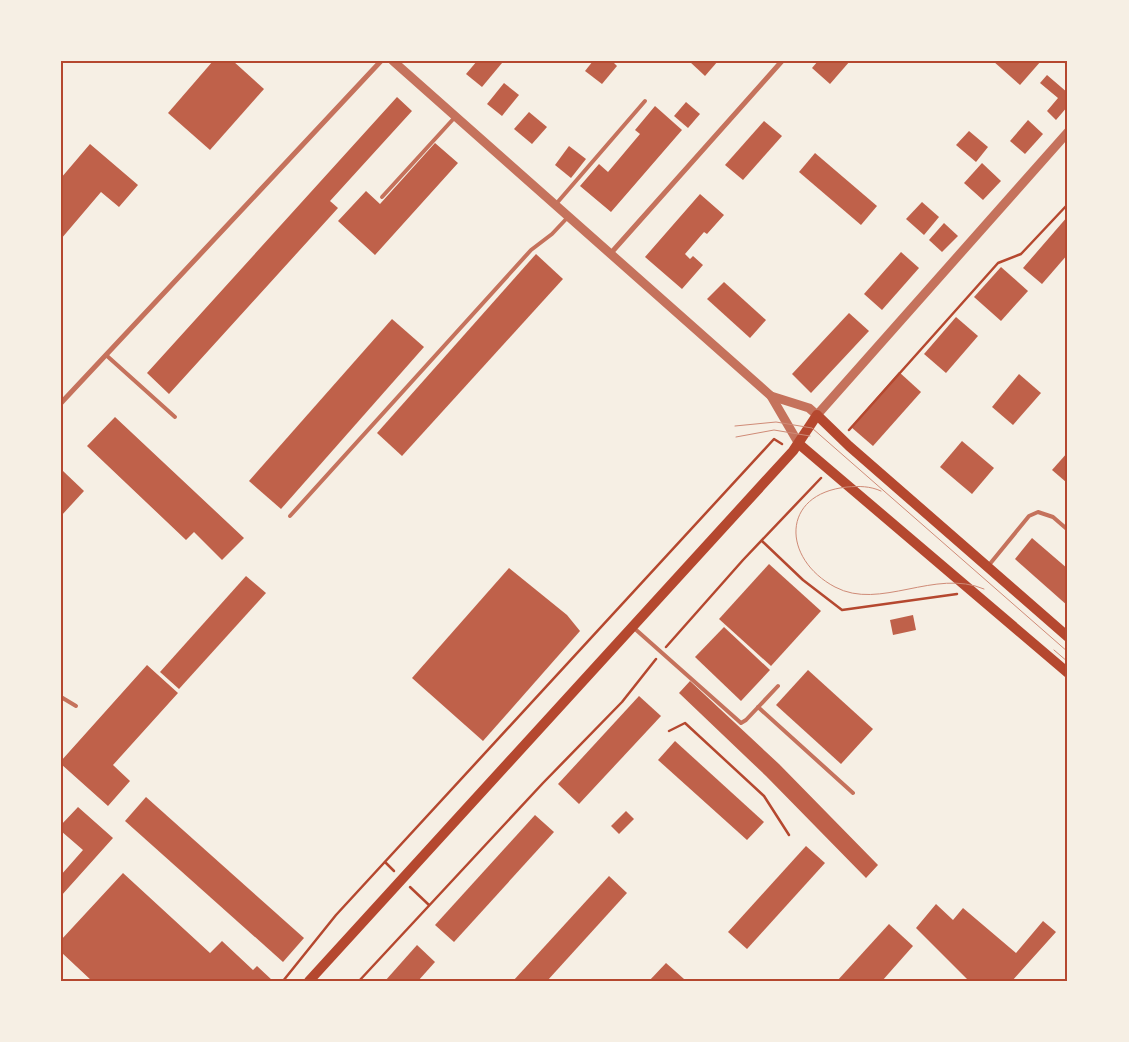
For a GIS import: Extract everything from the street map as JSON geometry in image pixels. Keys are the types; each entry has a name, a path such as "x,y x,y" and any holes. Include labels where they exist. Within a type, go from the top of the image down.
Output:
{"main road":[{"path":"309,981 796,448 817,414 848,446 1068,637"},
{"path":"796,448 1068,673"}],"street":[{"path":"61,403 381,61"},
{"path":"394,61 771,396 796,448"},
{"path":"611,253 782,61"},
{"path":"771,396 809,408 817,414 1068,132"}],"lane":[{"path":"556,204 644,101"},
{"path":"382,197 456,116"},
{"path":"290,516 531,250 552,234 569,216"},
{"path":"106,355 175,417"},
{"path":"987,567 1029,516 1038,512 1053,518 1068,530"},
{"path":"632,627 741,723 778,686"},
{"path":"61,697 76,706"},
{"path":"758,707 853,793"}],"path":[{"path":"849,430 998,263 1021,254 1068,204"},
{"path":"283,981 348,902 774,438 796,448"},
{"path":"815,471 825,473"},
{"path":"359,981 536,790 622,702 661,653 825,473"},
{"path":"762,541 803,580 842,610 879,607 956,593 963,599"},
{"path":"669,731 685,723 764,796 789,835"}],"building":[{"path":"213,61 233,61 264,89 210,150 168,113"},
{"path":"477,61 502,63 482,87 466,74"},
{"path":"593,61 612,61 617,66 602,84 585,71"},
{"path":"689,61 718,61 705,76"},
{"path":"818,61 850,61 830,84 812,68"},
{"path":"993,61 1041,61 1020,85"},
{"path":"1047,75 1068,93 1068,106 1056,120 1047,111 1058,98 1040,83"},
{"path":"504,83 519,95 502,116 487,104"},
{"path":"397,97 412,111 330,201 338,208 169,394 147,373"},
{"path":"686,102 700,114 688,128 674,116"},
{"path":"655,106 682,130 611,212 580,186 599,164 608,172 640,134 635,130"},
{"path":"529,112 547,127 532,144 514,129"},
{"path":"1028,120 1043,134 1025,154 1010,141"},
{"path":"764,121 782,136 743,180 725,165"},
{"path":"969,131 988,147 976,162 956,145"},
{"path":"435,143 458,163 375,255 338,221 366,191 380,204"},
{"path":"90,144 138,185 119,207 101,192 61,239 61,178"},
{"path":"569,146 586,159 571,178 555,165"},
{"path":"815,153 877,206 861,225 799,172"},
{"path":"982,163 1001,181 983,200 964,183"},
{"path":"700,194 724,215 707,234 704,232 685,254 690,259 693,256 703,265 682,289 645,257"},
{"path":"922,202 939,217 924,235 906,219"},
{"path":"1068,216 1068,254 1042,284 1023,268"},
{"path":"944,223 958,236 942,252 929,240"},
{"path":"901,252 919,268 882,310 864,294"},
{"path":"536,254 563,279 402,456 377,433"},
{"path":"1001,267 1028,291 1001,321 974,297"},
{"path":"724,282 766,320 750,338 707,299"},
{"path":"849,313 869,331 811,393 792,374"},
{"path":"956,317 978,336 946,373 924,354"},
{"path":"392,319 424,347 281,509 249,481"},
{"path":"899,372 921,392 873,446 851,427"},
{"path":"1019,374 1041,393 1013,425 992,407"},
{"path":"115,417 244,538 222,560 194,532 186,540 87,446"},
{"path":"962,441 994,468 972,494 940,467"},
{"path":"1068,452 1068,481 1066,482 1052,470"},
{"path":"63,471 84,491 61,516 61,473"},
{"path":"1032,538 1068,569 1068,606 1015,559"},
{"path":"769,564 821,611 771,666 719,619"},
{"path":"509,568 567,615 580,631 483,741 412,678"},
{"path":"246,576 266,593 179,689 160,672"},
{"path":"913,615 916,630 893,635 890,620"},
{"path":"724,627 770,670 741,701 695,657"},
{"path":"147,665 178,693 113,765 130,781 108,806 61,764 61,761"},
{"path":"808,670 873,729 841,764 776,705"},
{"path":"690,681 779,764 878,865 866,878 766,776 679,693"},
{"path":"639,696 661,716 579,804 558,784"},
{"path":"675,741 764,822 747,840 658,760"},
{"path":"146,797 304,938 283,962 125,821"},
{"path":"78,807 113,838 61,896 61,875 83,850 61,831 61,825"},
{"path":"626,811 634,819 619,834 611,826"},
{"path":"535,815 554,832 454,942 435,925"},
{"path":"806,846 825,863 747,949 728,932"},
{"path":"123,873 210,953 222,941 253,970 257,966 273,981 92,981 61,952 61,940"},
{"path":"609,876 627,893 547,981 513,981"},
{"path":"936,904 953,920 963,908 1016,953 1043,921 1056,932 1012,981 969,981 916,928"},
{"path":"889,924 913,946 882,981 837,981"},
{"path":"417,945 435,962 418,981 385,981"},
{"path":"666,963 684,979 683,981 649,981"}],"tram line":[{"path":"735,426 776,422 812,428 1068,652"},
{"path":"736,437 774,430 810,436"},
{"path":"881,491 869,487 847,487 825,492 809,502 800,514 796,529 798,545 805,561 818,575 835,587 852,593 889,593 946,583 965,584 984,589"},
{"path":"1054,650 1068,662"}]}
